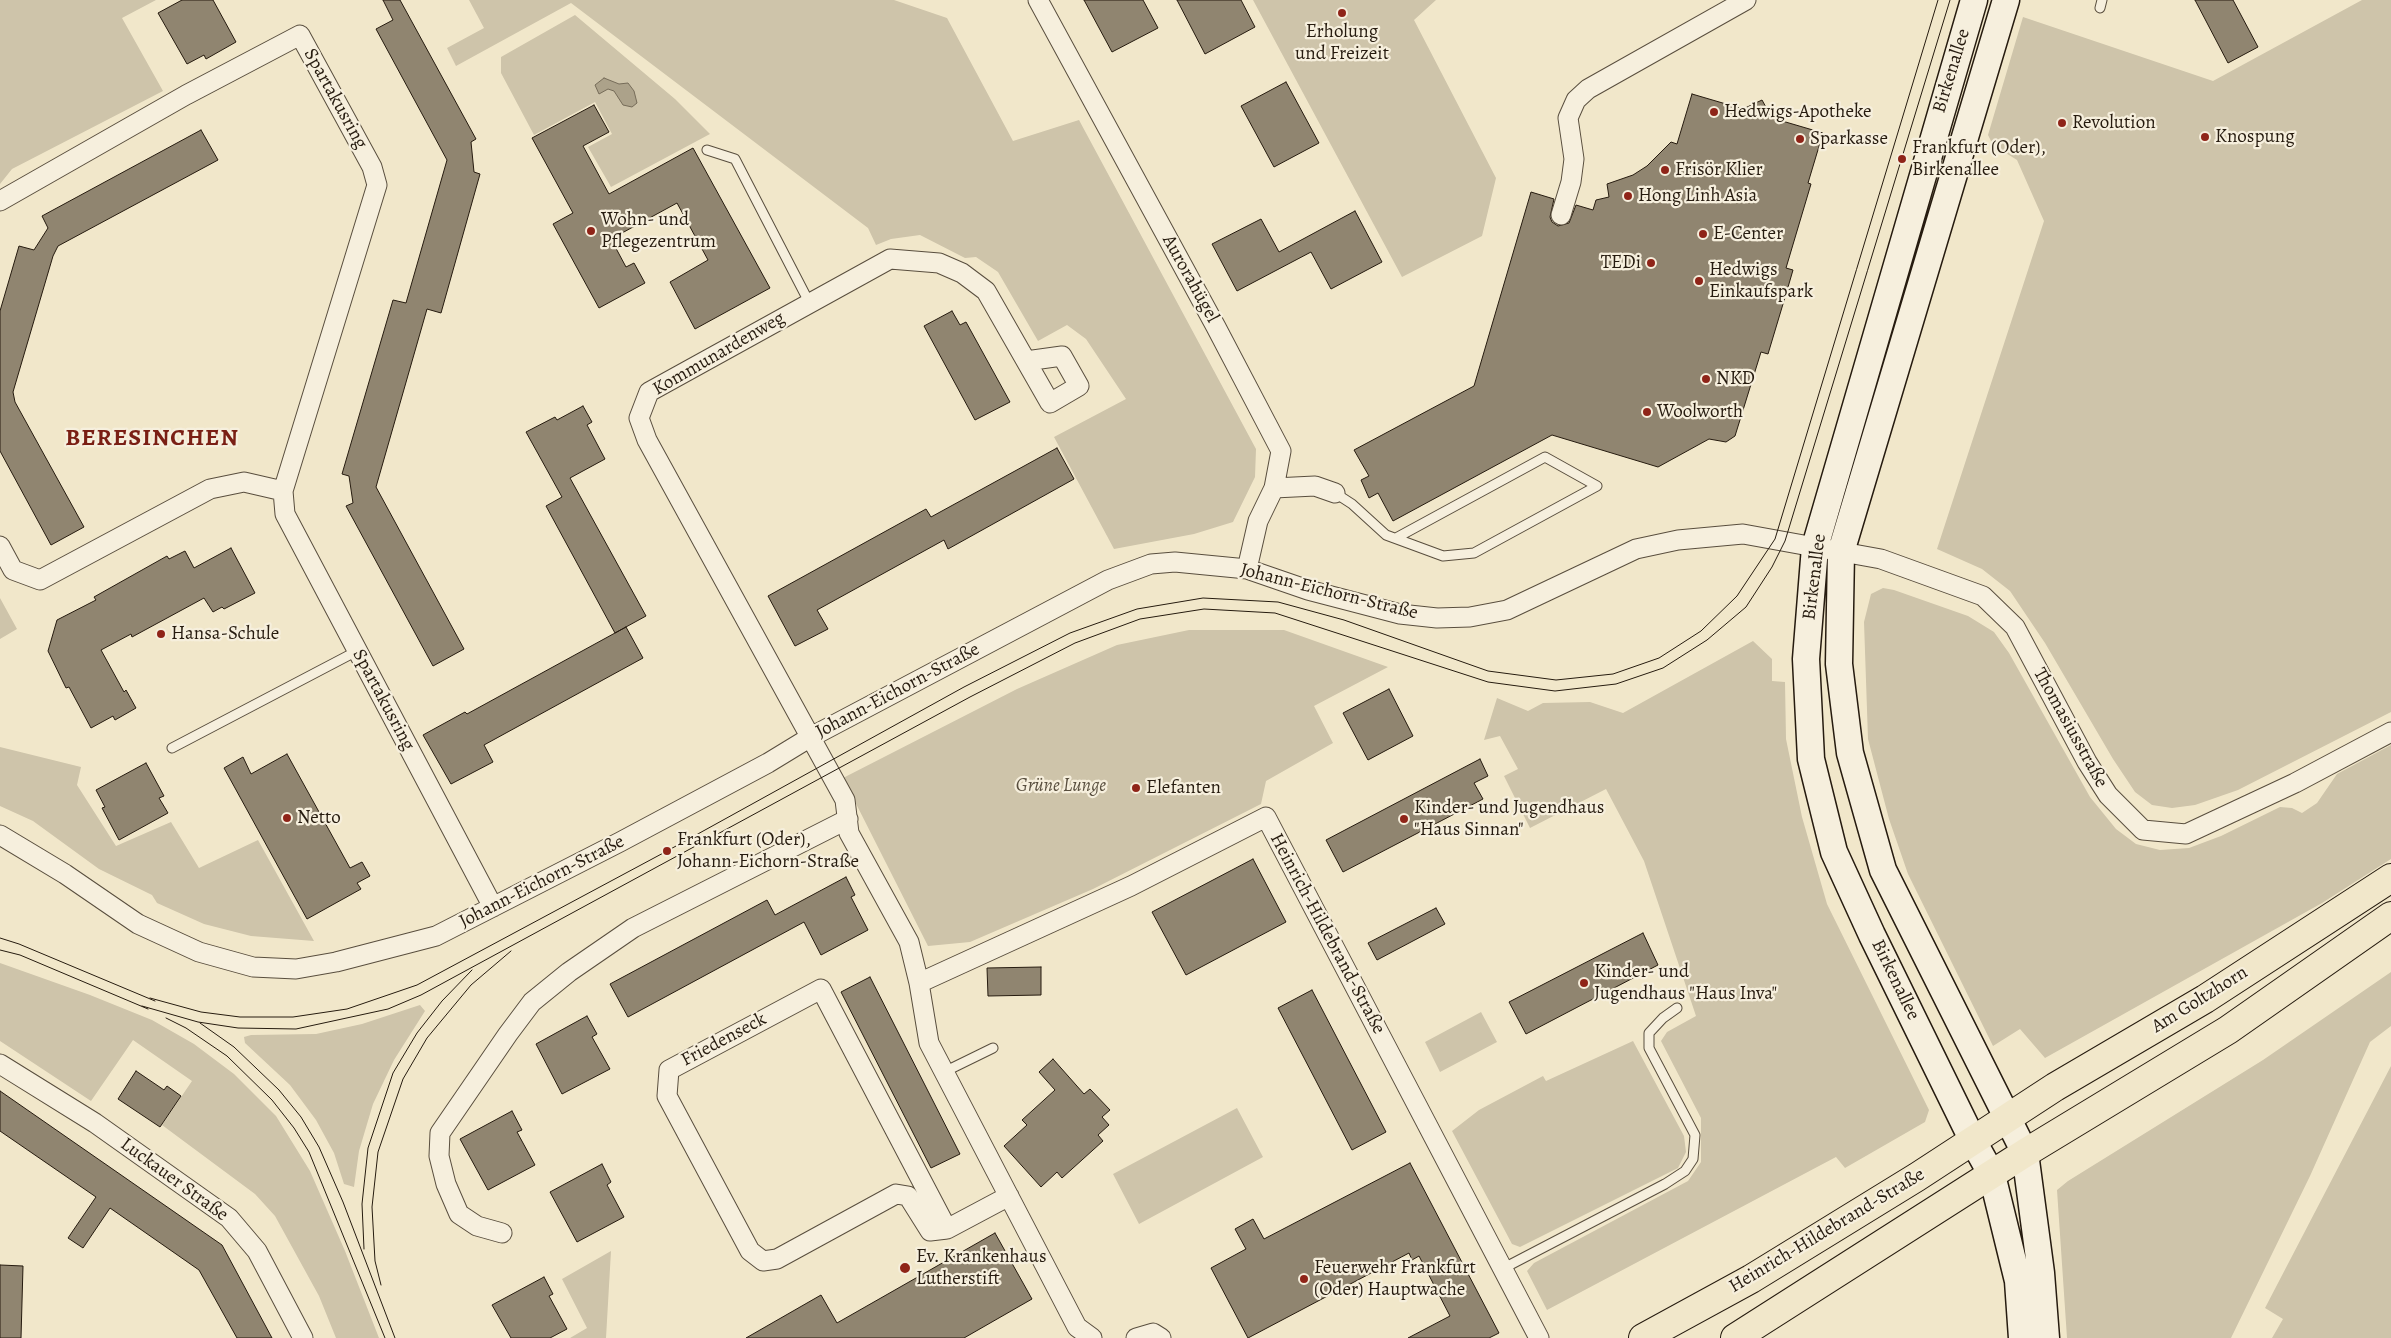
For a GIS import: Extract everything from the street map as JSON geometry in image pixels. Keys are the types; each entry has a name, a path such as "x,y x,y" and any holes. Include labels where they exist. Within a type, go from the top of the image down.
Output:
{"main road":[{"name":"Am Goltzhorn","path":"2006,1118 2205,999 2391,878"},
{"name":"Am Goltzhorn","path":"2025,1153 2228,1030 2391,916"},
{"name":"Heinrich-Hildebrand-Straße","path":"1643,1338 1751,1279 1973,1141 2006,1118"},
{"name":"Heinrich-Hildebrand-Straße","path":"1735,1338 2025,1153"}],"street":[{"name":"Aurorahügel","path":"1038,0 1281,451 1274,488 1258,521 1246,569"},
{"path":"1561,215 1571,182 1574,159 1568,118 1576,100 1588,89 1746,0"},
{"name":"Birkenallee","path":"1974,0 1815,547 1806,659 1811,759 1834,852 1872,935 1973,1141 1992,1175 2018,1282 2022,1338"},
{"name":"Birkenallee","path":"2006,0 1841,552 1839,664 1850,753 1883,870 2025,1153"},
{"name":"Spartakusring","path":"0,201 171,103 300,35 372,167 377,185 283,491 285,514 493,907"},
{"name":"Kommunardenweg","path":"810,738 647,440 638,418 649,392 890,258 939,263 962,273 986,292 1026,361"},
{"path":"0,546 13,570 40,580 210,489 244,482 283,491"},
{"path":"1274,488 1315,486 1335,493"},
{"name":"Johann-Eichorn-Straße","path":"0,835 65,874 138,924 199,952 253,966 296,969 398,948 436,936 768,763 810,738 1108,580 1151,564 1175,562 1246,569 1308,590 1400,614 1437,618 1470,617 1507,610 1636,549 1678,540 1743,534 1841,552"},
{"name":"Thomasiusstraße","path":"1841,552 1881,559 1983,596 2015,627 2087,762 2108,795 2143,830 2186,834 2295,783 2391,732"},
{"path":"810,738 845,800 849,833 908,942 919,983 929,1043 1082,1336"},
{"name":"Heinrich-Hildebrand-Straße","path":"919,983 1130,886 1266,817 1539,1338"},
{"path":"502,1233 477,1226 459,1214 446,1184 439,1156 440,1133 532,1002 569,972 633,928 848,819"},
{"name":"Friedenseck","path":"821,988 947,1229 930,1231 908,1196 896,1194 777,1259 763,1261 750,1251 667,1096 669,1070 821,988"},
{"name":"Luckauer Straße","path":"0,1064 95,1123 229,1218 258,1251 303,1338"},
{"path":"2025,1153 2040,1264 2046,1338"},
{"path":"947,1229 1009,1196"},
{"path":"1136,1338 1152,1333 1161,1338"}],"lane":[{"path":"707,150 735,159 809,302"},
{"path":"1335,493 1352,504 1386,535 1443,556 1474,553 1597,486 1545,456 1396,538"},
{"path":"172,748 357,651"},
{"path":"1502,1269 1665,1184 1685,1171 1693,1159 1695,1135 1649,1048 1649,1033 1663,1018 1677,1008"},
{"path":"944,1072 993,1048"}],"green space":[{"path":"0,0 156,0 122,18 163,91 12,169 0,184"},
{"path":"469,0 894,0 947,18 1013,141 1079,120 1256,449 1255,477 1233,522 1194,534 1114,549 1054,437 1126,399 1086,339 1067,325 1038,341 998,272 976,257 965,258 920,235 891,239 876,245 868,228 571,3 456,66 447,48 484,28"},
{"path":"1253,0 1436,0 1414,20 1496,178 1482,236 1402,277"},
{"path":"2362,0 2391,0 2391,712 2238,790 2195,805 2172,808 2152,805 2135,792 2113,759 2045,643 2010,591 1982,569 1937,549 2044,221 2017,160 1993,145 1988,135 2023,17 2213,81"},
{"path":"575,15 675,99 710,134 611,187 588,147 612,134 595,102 534,135 501,73 501,57"},
{"path":"1883,588 1894,590 1968,616 1994,632 2009,653 2090,797 2116,829 2136,844 2160,850 2189,848 2221,836 2280,807 2292,808 2302,813 2317,803 2337,774 2391,745 2391,859 2322,903 2045,1058 2020,1029 1993,1046 1908,874 1889,819 1868,739 1864,622 1871,594"},
{"path":"0,598 17,629 0,639"},
{"name":"Grüne Lunge","path":"1189,630 1284,630 1388,667 1314,706 1333,743 1266,781 1261,804 1093,889 970,942 928,946 843,778 1017,689 1117,645"},
{"path":"1753,641 1772,659 1772,681 1785,682 1786,739 1802,817 1827,904 1929,1110 1925,1122 1845,1168 1836,1157 1547,1310 1527,1271 1534,1263 1688,1181 1701,1162 1701,1118 1661,1041 1667,1032 1696,1016 1644,861 1606,789 1530,828 1504,776 1518,769 1500,736 1484,740 1497,698 1528,711 1543,703 1590,702 1623,713"},
{"path":"0,747 81,767 77,785 116,846 171,822 199,868 258,840 314,941 251,936 204,924 157,903 152,895 99,869 33,821 0,806"},
{"path":"0,963 90,995 152,1020 194,1044 234,1074 276,1116 310,1171 345,1251 379,1338 336,1338 319,1296 275,1216 255,1194 162,1125 192,1081 133,1040 91,1101 0,1041"},
{"path":"2391,972 2391,1026 2370,1042 2310,1176 2231,1338 2067,1338 2057,1190 2068,1181 2263,1060"},
{"path":"420,1005 425,1011 394,1060 373,1104 359,1151 354,1187 344,1184 334,1153 316,1120 290,1085 245,1043 244,1037 251,1035 316,1034 362,1024"},
{"path":"1481,1012 1497,1042 1440,1072 1425,1042"},
{"path":"1633,1041 1684,1136 1686,1152 1678,1168 1520,1247 1512,1244 1452,1131 1479,1110 1543,1076 1546,1081"},
{"path":"2391,1066 2391,1338 2272,1338 2283,1319 2265,1308"},
{"path":"1237,1108 1263,1157 1139,1224 1113,1174"},
{"path":"611,1251 606,1338 570,1338 587,1328 562,1279"}],"shaded area":[{"path":"604,78 619,84 628,83 634,91 637,103 632,107 623,105 614,91 608,89 599,94 595,85"}],"building":[{"path":"182,0 213,0 236,42 206,59 204,55 187,64 158,13"},
{"path":"383,0 400,0 476,139 471,142 474,172 480,174 441,313 427,309 376,487 464,649 433,666 346,506 353,503 349,476 342,474 393,300 406,303 447,160 376,29 393,20"},
{"path":"1084,0 1143,0 1158,28 1112,52"},
{"path":"1177,0 1241,0 1255,27 1205,54"},
{"path":"2195,0 2233,0 2258,47 2228,63"},
{"path":"1286,82 1319,143 1274,167 1241,106"},
{"name":"Hedwigs Einkaufspark","path":"1692,94 1743,109 1762,100 1772,118 1823,133 1808,183 1811,184 1786,268 1793,270 1768,354 1761,352 1735,436 1726,442 1709,439 1658,467 1552,435 1393,521 1378,493 1369,498 1361,480 1369,476 1354,450 1474,386 1531,192 1554,199 1550,217 1552,222 1558,226 1569,223 1576,205 1593,210 1596,200 1609,197 1607,184 1633,175 1647,166 1671,142 1677,144"},
{"name":"Wohn- und Pflegezentrum","path":"594,105 609,132 583,146 609,194 693,148 770,288 695,329 670,282 708,260 677,203 611,239 626,267 634,263 645,283 599,308 553,224 573,213 532,138"},
{"path":"201,130 218,160 58,246 53,256 13,392 15,402 84,527 51,545 0,451 0,311 19,246 34,250 48,228 42,216"},
{"path":"1355,211 1382,262 1331,289 1311,252 1237,291 1212,244 1261,219 1279,252"},
{"path":"952,311 960,325 966,322 1010,402 975,420 924,326"},
{"path":"583,406 592,422 587,425 605,459 570,478 646,616 615,633 546,506 562,497 526,432 555,417 557,420"},
{"path":"1057,448 1074,479 948,549 944,540 817,610 828,629 795,646 768,596 926,509 931,517"},
{"path":"231,548 255,593 224,609 222,607 213,612 204,598 132,637 131,634 101,650 124,692 126,690 136,708 115,720 113,716 91,728 69,687 66,688 48,651 57,620 96,600 94,597 167,556 169,559 185,551 194,568"},
{"path":"626,627 643,658 484,745 493,762 451,784 423,735 465,712 467,714"},
{"path":"1389,689 1413,736 1368,760 1343,713"},
{"name":"Netto","path":"287,754 350,868 362,862 370,876 357,883 361,889 307,919 224,768 243,757 251,774"},
{"name":"Kinder- und Jugendhaus \"Haus Sinnan\"","path":"1480,759 1488,776 1474,783 1483,799 1343,872 1326,840"},
{"path":"146,763 164,796 159,798 168,813 119,840 102,808 105,807 96,790"},
{"path":"1253,859 1286,922 1186,975 1152,912"},
{"path":"846,877 855,895 851,897 868,930 821,955 804,922 628,1017 610,984 767,900 775,915"},
{"path":"1436,908 1445,924 1377,960 1368,943"},
{"name":"Kinder- und Jugendhaus \"Haus Inva\"","path":"1643,933 1658,965 1526,1034 1509,1002"},
{"path":"1041,967 1041,995 988,996 987,968"},
{"path":"870,977 960,1154 931,1168 841,992"},
{"path":"1312,990 1386,1132 1352,1150 1278,1008"},
{"path":"587,1016 597,1034 592,1037 610,1069 562,1094 536,1044"},
{"path":"1053,1059 1084,1094 1090,1089 1110,1110 1102,1117 1109,1125 1098,1135 1103,1141 1062,1178 1057,1172 1041,1187 1004,1146 1027,1125 1022,1120 1055,1090 1039,1072"},
{"path":"136,1071 164,1090 167,1086 181,1096 160,1127 118,1099"},
{"path":"0,1091 222,1245 272,1338 237,1338 199,1270 110,1208 83,1248 68,1238 96,1197 0,1131"},
{"path":"512,1111 522,1130 517,1132 535,1165 488,1190 460,1139"},
{"path":"1410,1163 1499,1333 1489,1338 1408,1338 1450,1316 1419,1256 1412,1260 1409,1253 1248,1338 1211,1268 1246,1249 1235,1229 1253,1219 1264,1239"},
{"path":"602,1164 611,1182 607,1185 624,1217 577,1242 550,1192"},
{"path":"995,1233 1032,1299 964,1338 746,1338 821,1295 837,1323"},
{"path":"0,1265 23,1266 21,1338 0,1338"},
{"path":"544,1277 553,1294 549,1296 567,1329 550,1338 511,1338 492,1305"}],"tram line":[{"path":"150,998 201,1012 240,1017 293,1017 347,1009 417,985 667,851 964,687 1070,633 1137,609 1203,598 1278,602 1344,620 1488,671 1556,680 1613,674 1659,658 1701,631 1737,596 1775,539 1938,0"},
{"path":"142,1006 198,1022 238,1028 296,1029 388,1009 421,995 970,697 1075,643 1140,619 1204,609 1275,613 1488,682 1555,691 1616,684 1663,668 1707,640 1746,607 1772,567 1785,541 1950,0"},
{"path":"0,938 19,944 155,1001"},
{"path":"0,950 20,955 148,1009"},
{"path":"381,1285 375,1261 372,1207 378,1152 403,1079 427,1038 471,985 511,951"},
{"path":"364,1249 362,1204 368,1148 393,1073 417,1033 442,1001 472,970"},
{"path":"166,1018 186,1028 227,1056 272,1100 294,1128 309,1152 385,1338"},
{"path":"200,1023 234,1047 279,1090 301,1117 319,1147 343,1202 395,1338"}],"place":[{"name":"Erholung und Freizeit","path":"1342,13"},
{"name":"Hedwigs-Apotheke","path":"1714,112"},
{"name":"Revolution","path":"2062,123"},
{"name":"Knospung","path":"2205,137"},
{"name":"Sparkasse","path":"1800,139"},
{"name":"Frankfurt (Oder), Birkenallee","path":"1902,159"},
{"name":"Frisör Klier","path":"1665,170"},
{"name":"Hong Linh Asia","path":"1628,196"},
{"name":"Wohn- und Pflegezentrum","path":"591,231"},
{"name":"E-Center","path":"1703,234"},
{"name":"TEDi","path":"1651,263"},
{"name":"Hedwigs Einkaufspark","path":"1699,281"},
{"name":"NKD","path":"1706,379"},
{"name":"Woolworth","path":"1647,412"},
{"name":"Hansa-Schule","path":"161,634"},
{"name":"Elefanten","path":"1136,788"},
{"name":"Netto","path":"287,818"},
{"name":"Kinder- und Jugendhaus \"Haus Sinnan\"","path":"1404,819"},
{"name":"Frankfurt (Oder), Johann-Eichorn-Straße","path":"667,851"},
{"name":"Kinder- und Jugendhaus \"Haus Inva\"","path":"1584,983"},
{"name":"Ev. Krankenhaus Lutherstift","path":"905,1268"},
{"name":"Feuerwehr Frankfurt (Oder) Hauptwache","path":"1304,1279"}],"district":[{"name":"BERESINCHEN","path":"152,439"}]}
